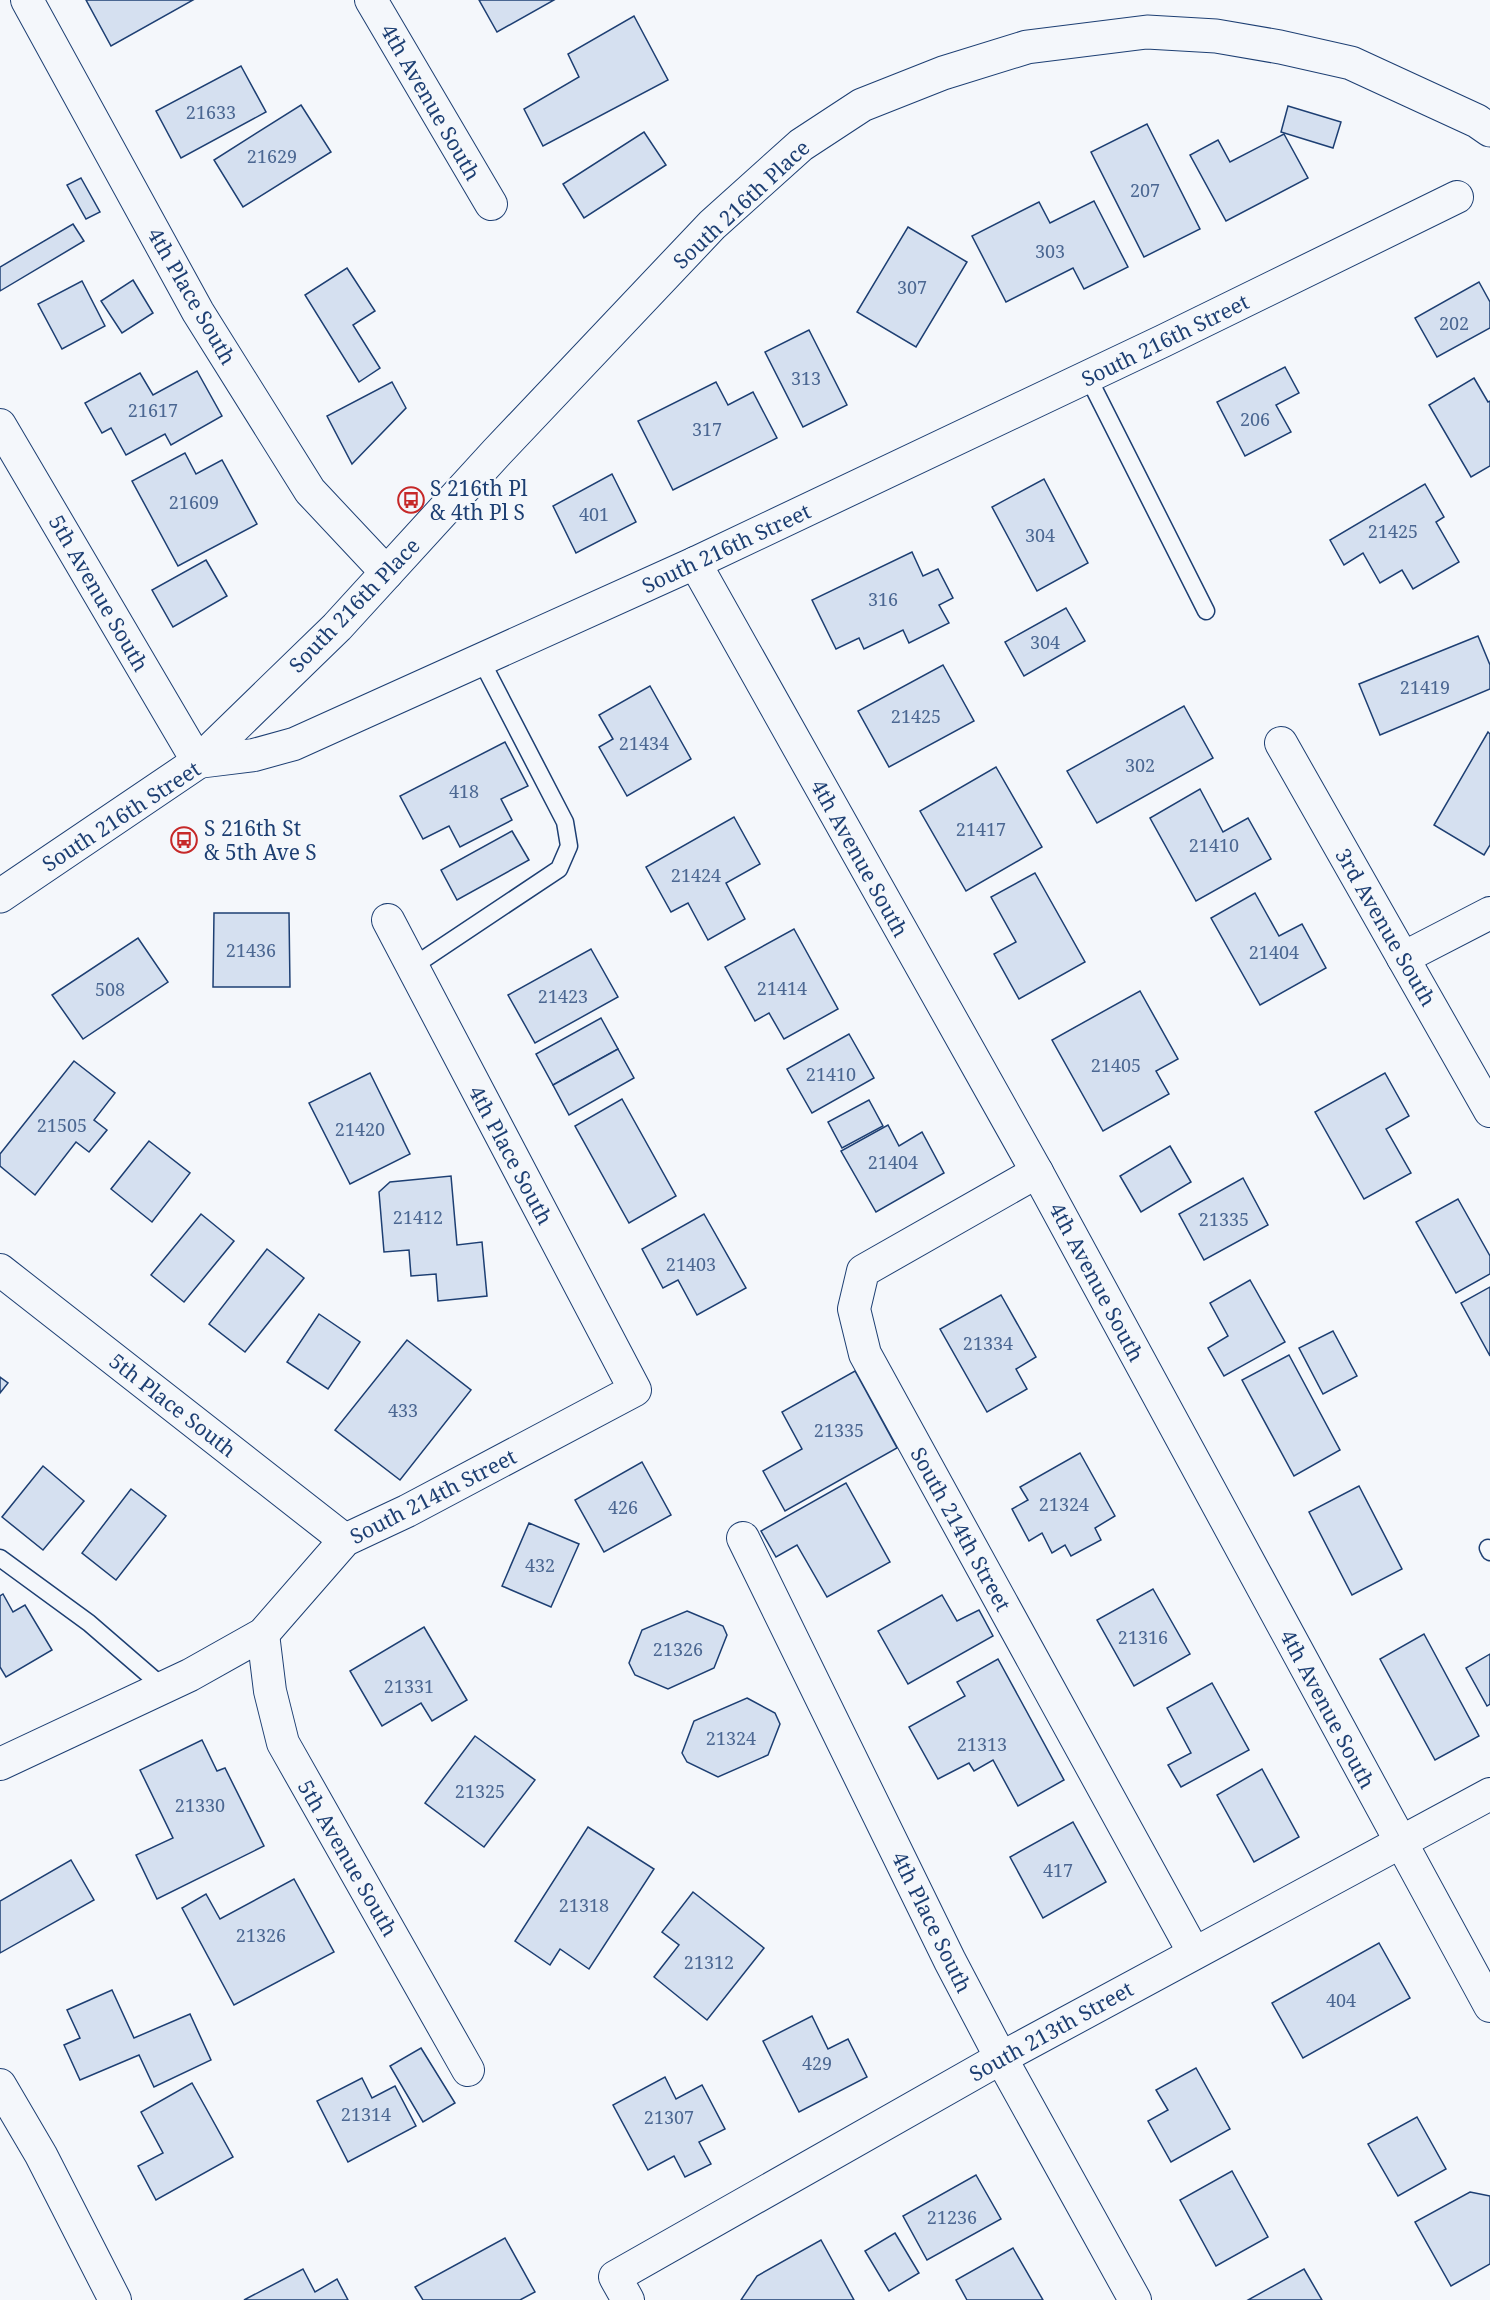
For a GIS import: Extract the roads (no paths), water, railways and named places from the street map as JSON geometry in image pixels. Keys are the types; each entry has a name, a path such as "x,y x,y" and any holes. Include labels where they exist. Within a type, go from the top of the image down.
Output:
{"main road":[{"name":"South 216th Place","path":"198,762 337,627 712,225 801,145 862,105 922,81 1027,47 1147,32 1216,36 1351,63 1458,112 1490,130"},
{"name":"South 216th Street","path":"0,896 198,762"}],"street":[{"name":"4th Place South","path":"27,0 198,312 310,491 387,573"},
{"name":"4th Avenue South","path":"371,0 491,204"},
{"name":"South 216th Street","path":"198,762 254,755 294,744 695,563 1088,377 1457,197"},
{"name":"5th Avenue South","path":"0,425 198,762"},
{"name":"4th Avenue South","path":"695,563 1037,1172 1490,2006"},
{"name":"3rd Avenue South","path":"1281,743 1490,1111"},
{"path":"1403,958 1490,914"},
{"name":"4th Place South","path":"387,920 635,1390"},
{"name":"South 214th Street","path":"1037,1172 864,1271 854,1309 864,1354 1194,1953"},
{"name":"5th Place South","path":"0,1270 345,1540"},
{"name":"South 214th Street","path":"0,1764 190,1675 263,1634 345,1540 407,1511 635,1390"},
{"name":"4th Place South","path":"743,1538 945,1950 1001,2058 1135,2300"},
{"name":"5th Avenue South","path":"263,1634 270,1691 283,1743 468,2070"},
{"name":"South 213th Street","path":"622,2288 1001,2058 1490,1794"},
{"path":"0,2085 41,2155 115,2300"}],"lane":[{"path":"1088,377 1206,611"},
{"path":"412,967 559,869 569,846 565,822 481,660"},
{"path":"0,1558 89,1623 163,1688"}],"place":[{"name":"S 216th Pl & 4th Pl S","path":"411,500"},
{"name":"S 216th St & 5th Ave S","path":"184,840"}]}
